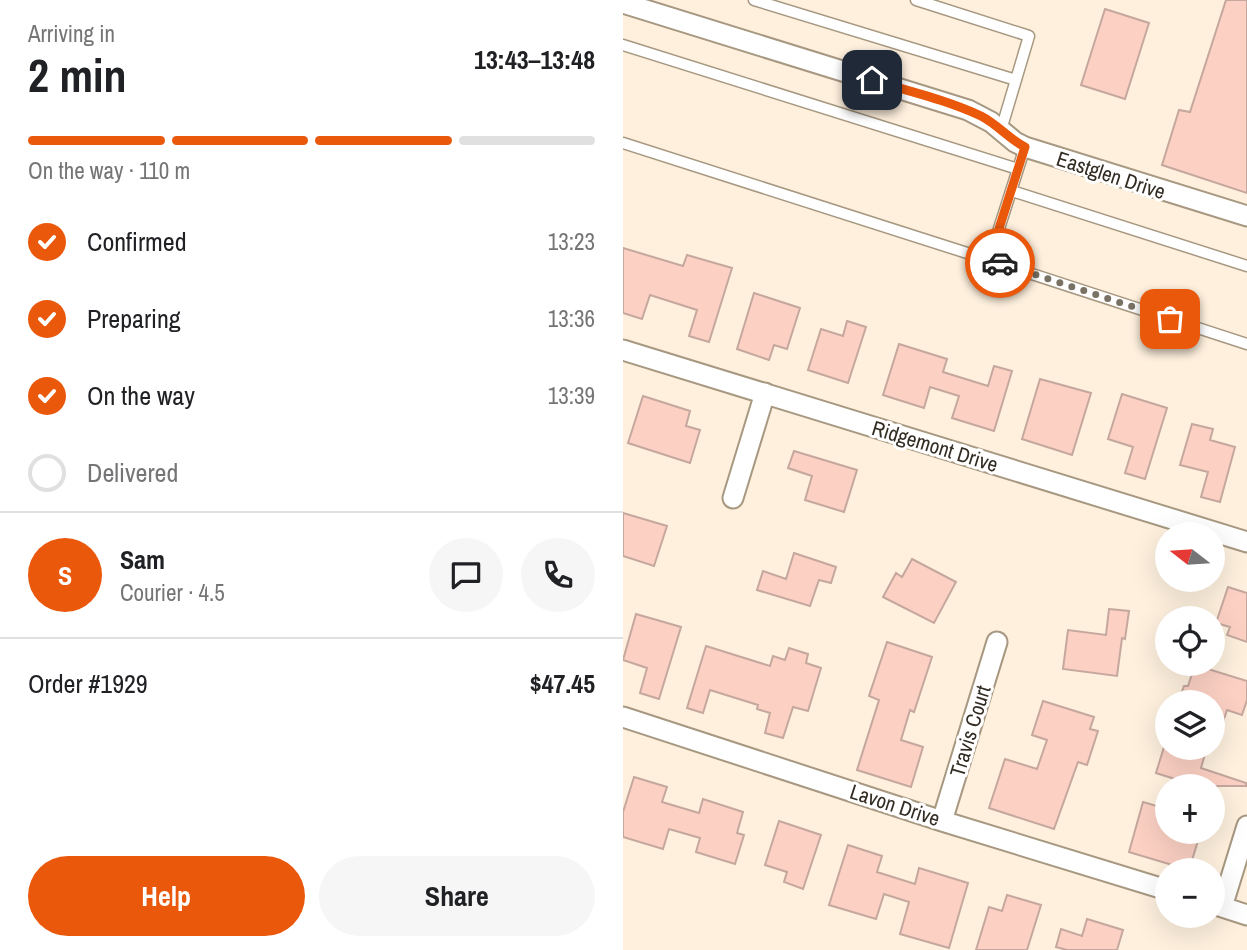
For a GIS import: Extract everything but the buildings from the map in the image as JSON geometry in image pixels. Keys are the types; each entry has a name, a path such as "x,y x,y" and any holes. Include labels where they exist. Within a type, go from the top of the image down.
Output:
{"street":[{"name":"Eastglen Drive","path":"623,3 968,110 991,121 1015,142 1025,147 1247,216"},
{"name":"Ridgemont Drive","path":"623,350 1247,542"},
{"path":"733,498 765,393"},
{"name":"Travis Court","path":"942,821 997,642"},
{"name":"Lavon Drive","path":"623,717 942,821 1155,886"},
{"path":"1225,887 1247,826"},
{"path":"1225,908 1247,915"}],"lane":[{"path":"754,0 1016,80"},
{"path":"916,0 1029,36 1001,130"},
{"path":"623,45 1018,169"},
{"path":"623,143 1247,344"},
{"path":"989,260 1025,147"},
{"path":"1011,191 1247,266"}],"way so far":[{"path":"1000,263 1170,319"}],"route":[{"path":"872,80 968,110 991,121 1015,142 1025,147 989,260 1000,263"}]}
